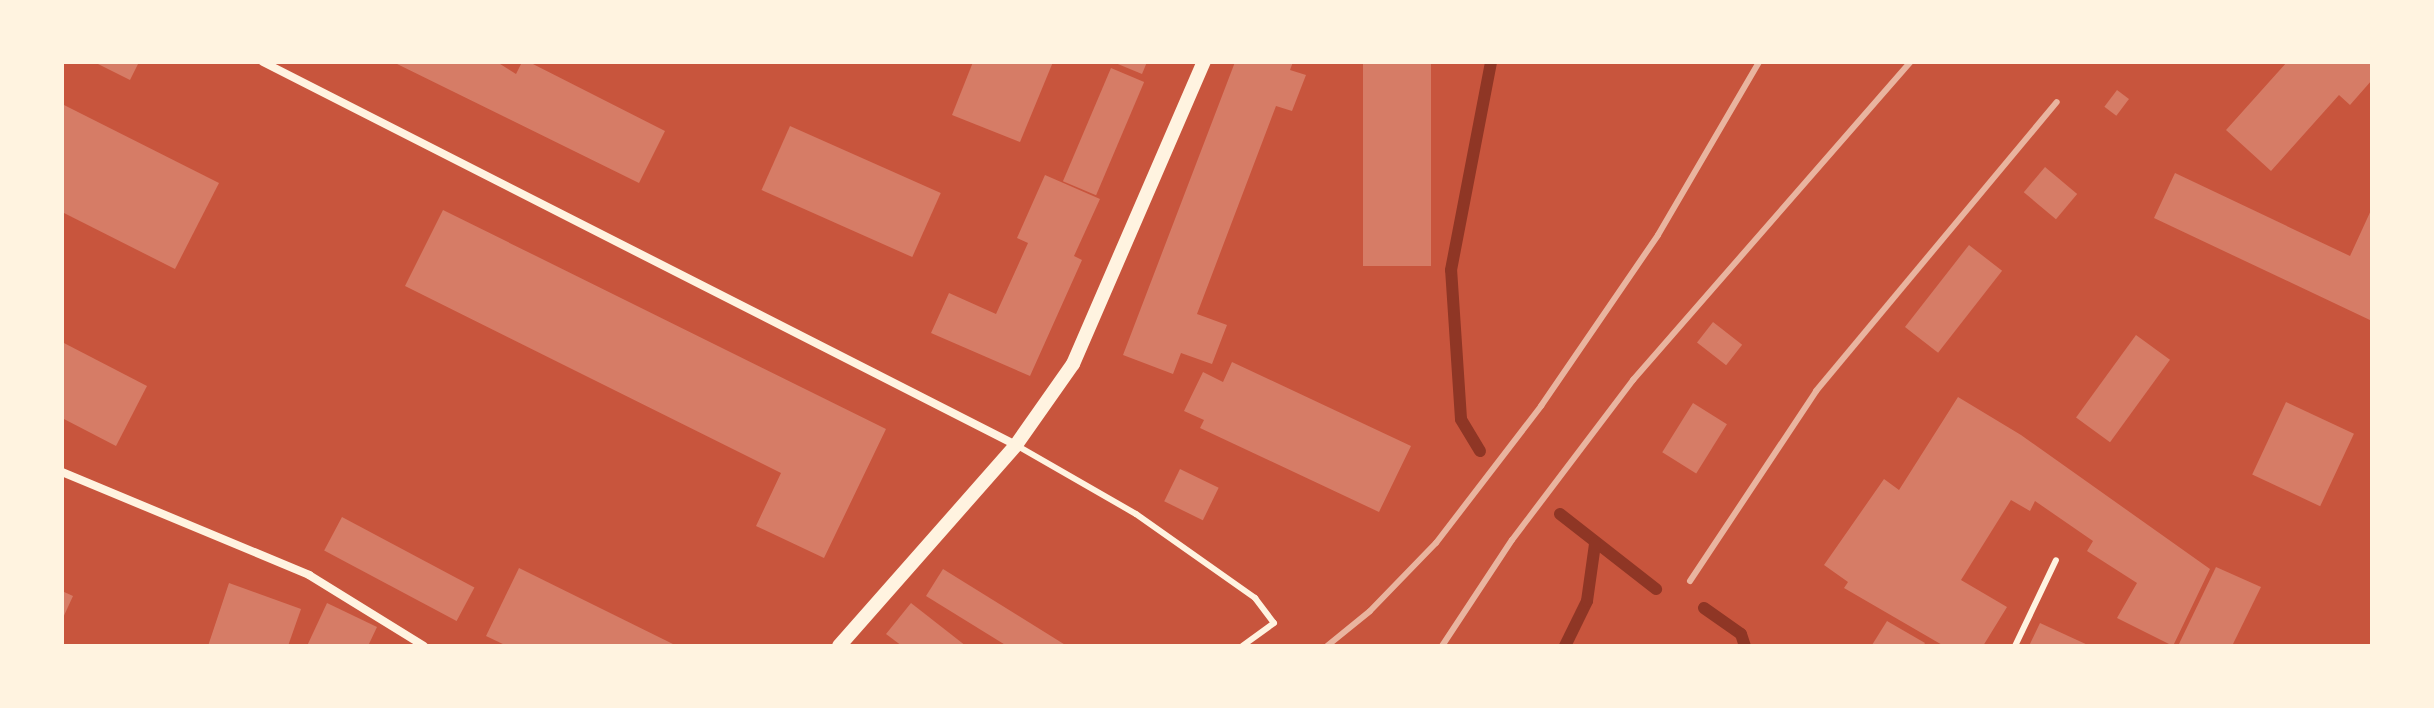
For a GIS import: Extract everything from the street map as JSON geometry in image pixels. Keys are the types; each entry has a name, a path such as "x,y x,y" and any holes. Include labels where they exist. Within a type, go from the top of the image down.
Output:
{"street":[{"path":"263,62 1016,445"},
{"path":"839,646 1016,445 1073,364 1204,62"},
{"path":"62,472 309,575 424,646"}],"lane":[{"path":"1016,445 1136,514 1255,598 1274,623 1242,646"},
{"path":"2015,646 2056,560"}],"building":[{"path":"94,62 139,62 130,80"},
{"path":"393,62 497,62 516,74 522,62 529,62 665,131 639,183"},
{"path":"973,62 1053,62 1020,142 952,115"},
{"path":"1113,62 1147,62 1142,74"},
{"path":"1235,62 1293,62 1290,70 1306,75 1292,111 1276,106 1197,314 1227,325 1212,364 1181,353 1173,374 1123,355"},
{"path":"1363,62 1431,62 1431,266 1363,266"},
{"path":"2287,62 2372,62 2372,80 2350,105 2339,95 2271,171 2226,130"},
{"path":"1111,68 1144,82 1096,195 1063,181"},
{"path":"2117,90 2129,99 2116,116 2104,107"},
{"path":"62,104 219,183 175,269 62,212"},
{"path":"790,126 941,193 912,257 762,190"},
{"path":"2045,167 2077,194 2056,219 2024,192"},
{"path":"2175,173 2350,256 2372,208 2372,321 2154,218"},
{"path":"1045,175 1100,199 1074,256 1082,260 1030,376 931,333 949,293 996,314 1028,243 1017,238"},
{"path":"443,210 886,429 824,558 756,526 781,473 405,286"},
{"path":"1969,245 2002,271 1938,353 1905,327"},
{"path":"1713,322 1742,345 1726,365 1697,342"},
{"path":"2136,335 2170,360 2110,442 2076,418"},
{"path":"62,342 147,386 116,446 62,418"},
{"path":"1232,362 1411,446 1379,512 1200,428 1204,420 1184,411 1203,372 1223,382"},
{"path":"1958,397 2021,435 2210,569 2173,646 2117,618 2137,583 2087,551 2093,541 2035,501 2030,511 2011,500 1961,580 2007,607 1983,646 1944,646 1844,588 1848,582 1824,565 1884,479 1899,490"},
{"path":"2286,402 2354,434 2320,506 2252,475"},
{"path":"1693,403 1727,424 1696,473 1662,452"},
{"path":"1180,469 1219,488 1203,520 1164,501"},
{"path":"342,517 474,587 457,621 324,551"},
{"path":"2216,567 2261,587 2232,646 2178,646"},
{"path":"519,568 677,646 507,646 486,636"},
{"path":"943,569 1067,646 1007,646 926,596"},
{"path":"229,583 301,609 288,646 208,646"},
{"path":"62,591 73,596 62,620"},
{"path":"327,603 377,627 368,646 307,646"},
{"path":"911,603 966,646 902,646 886,634"},
{"path":"1887,621 1925,643 1923,646 1872,645"},
{"path":"2040,623 2090,646 2029,646"}],"waterway":[{"path":"1480,451 1461,419 1451,270 1491,62"},
{"path":"1560,514 1656,589"},
{"path":"1565,646 1587,601 1595,544"},
{"path":"1704,608 1741,634 1745,646"}],"railway":[{"path":"1327,646 1370,611 1436,543 1541,406 1658,235 1759,62"},
{"path":"1442,646 1512,540 1633,380 1910,62"},
{"path":"1690,581 1816,391 2057,102"}]}
